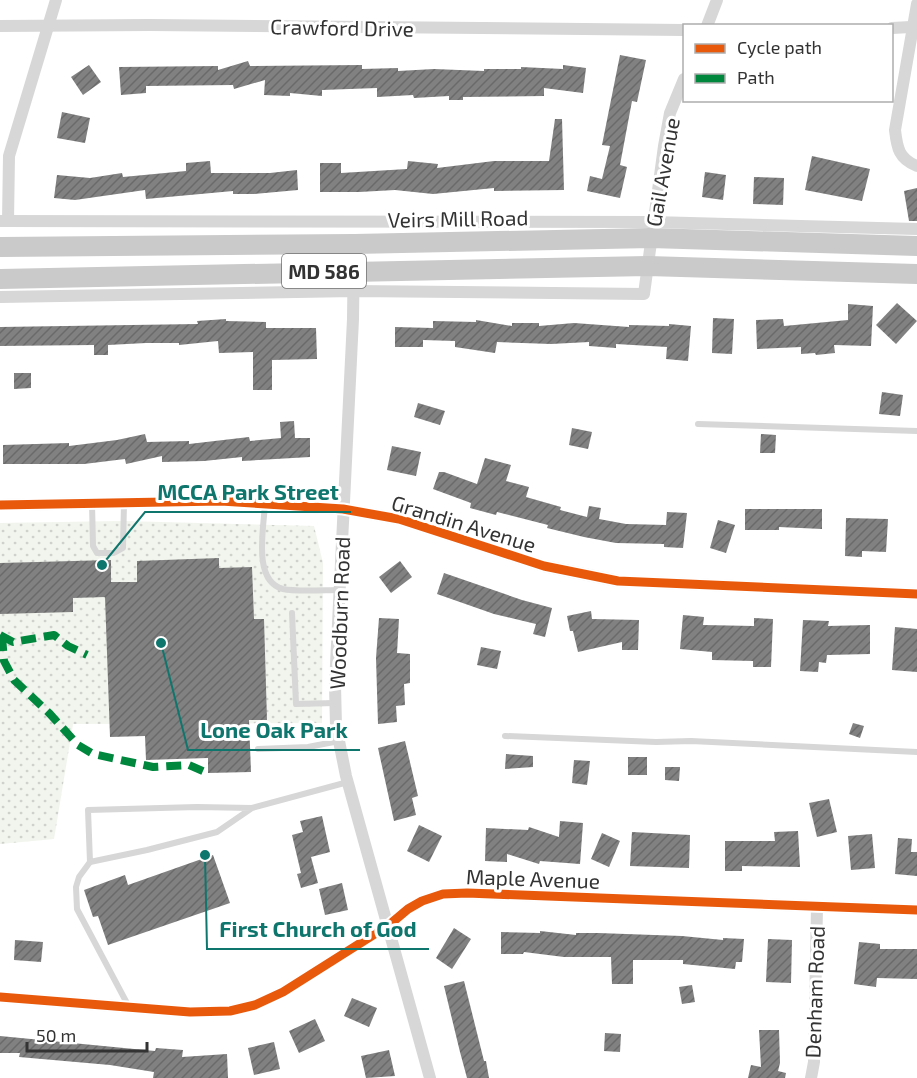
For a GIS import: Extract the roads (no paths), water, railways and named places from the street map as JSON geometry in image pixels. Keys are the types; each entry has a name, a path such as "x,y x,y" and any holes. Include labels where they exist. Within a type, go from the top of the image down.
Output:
{"main road":[{"name":"Veirs Mill Road","path":"0,247 354,244 652,230 917,246"},
{"name":"MD 586","path":"0,279 648,266 917,274"}],"street":[{"path":"4,221 9,156 57,0"},
{"path":"708,24 717,0"},
{"path":"917,4 894,130 897,148 907,162 917,166"},
{"name":"Crawford Drive","path":"0,26 150,25 683,30"},
{"path":"893,28 911,27"},
{"name":"Gail Avenue","path":"648,266 670,113 683,81"},
{"name":"Veirs Mill Road","path":"4,221 652,230 917,229"},
{"name":"Woodburn Road","path":"354,244 354,291 339,590 336,726 348,782 430,1078"},
{"path":"0,297 354,291 644,294 648,266"},
{"name":"Grandin Avenue","path":"0,505 221,501 343,509 399,519 544,566 618,581 917,594"},
{"name":"Maple Avenue","path":"0,997 190,1012 231,1011 255,1005 283,992 389,925 408,909 422,901 443,894 467,893 917,910"},
{"name":"Denham Road","path":"811,1078 814,1062 817,907"}],"lane":[{"path":"698,424 917,431"},
{"path":"92,503 93,546 97,553 114,553 123,548 124,503"},
{"path":"265,504 262,561 268,580 282,589 339,590"},
{"path":"292,613 297,704 336,703"},
{"path":"505,736 656,742 691,741 917,752"},
{"path":"258,749 308,747 339,741"},
{"path":"129,1007 77,909 76,887 90,862 88,810 252,808 348,782"},
{"path":"90,862 216,832 252,808"}],"place":[{"name":"MCCA Park Street","path":"102,565"},
{"name":"Lone Oak Park","path":"161,643"},
{"name":"First Church of God","path":"205,855"}]}
